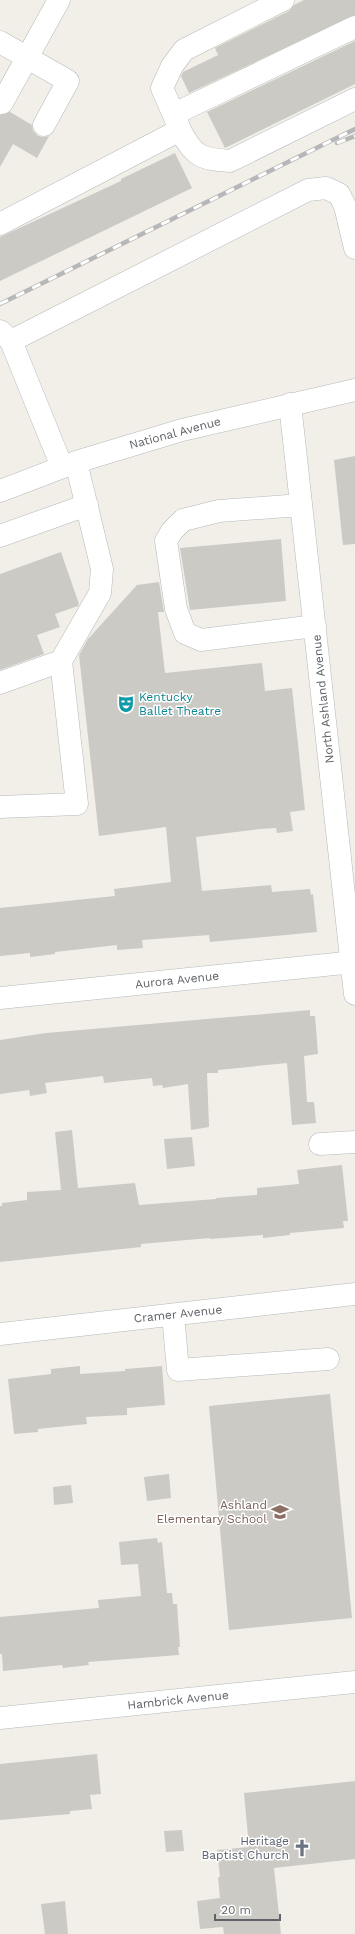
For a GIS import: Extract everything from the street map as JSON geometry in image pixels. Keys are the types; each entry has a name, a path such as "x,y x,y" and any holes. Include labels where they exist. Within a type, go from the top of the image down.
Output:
{"street":[{"path":"2,103 59,0"},
{"path":"283,0 184,50 172,66 162,88 189,147 207,159 230,161 355,99"},
{"path":"0,224 177,122 355,27"},
{"path":"0,42 68,81 44,125"},
{"path":"0,808 77,804 61,660 100,593 102,569 87,505 69,465 5,336 308,190 326,188 339,194 345,206 355,248"},
{"name":"National Avenue","path":"0,491 69,465 182,430 355,390"},
{"name":"North Ashland Avenue","path":"290,404 353,962 355,994"},
{"path":"0,536 87,505"},
{"path":"301,505 218,512 183,520 172,531 166,541 176,608 186,633 201,640 315,626"},
{"path":"0,683 61,660"},
{"name":"Aurora Avenue","path":"0,998 353,962"},
{"path":"320,1144 355,1142"},
{"name":"Cramer Avenue","path":"0,1334 355,1294"},
{"path":"173,1315 178,1370 328,1359"},
{"name":"Hambrick Avenue","path":"0,1718 355,1682"}],"building":[{"path":"304,0 355,0 355,15 189,93 181,76 183,72 218,55 215,48 289,11 294,5"},
{"path":"355,41 355,84 225,148 207,112"},
{"path":"10,112 32,125 33,131 38,136 49,136 37,158 13,144 0,167 0,115"},
{"path":"175,153 192,188 0,281 0,237 121,181 121,179"},
{"path":"355,456 355,544 343,545 334,460"},
{"path":"281,539 286,601 190,610 180,548"},
{"path":"61,552 79,604 78,606 55,614 60,627 37,635 44,654 0,670 0,574"},
{"path":"159,582 164,612 158,612 165,673 262,663 265,691 292,688 305,810 290,812 293,831 277,833 276,828 196,837 202,891 271,885 272,892 310,889 311,895 313,894 317,932 210,942 209,935 142,940 143,948 117,950 117,945 55,952 55,954 30,957 30,953 0,956 0,908 115,896 114,889 171,882 166,827 99,836 79,655 88,639 137,585"},
{"path":"310,1010 310,1016 315,1016 318,1054 304,1056 307,1102 314,1102 316,1123 292,1125 287,1063 218,1070 218,1073 207,1073 209,1127 191,1130 188,1084 163,1088 162,1085 153,1086 152,1078 104,1083 103,1076 45,1083 47,1093 30,1096 29,1090 0,1094 0,1040 46,1033"},
{"path":"72,1130 78,1188 135,1183 139,1205 216,1199 257,1195 257,1188 299,1184 297,1170 342,1165 348,1221 343,1221 344,1228 290,1233 290,1235 263,1238 263,1235 210,1238 141,1244 141,1247 0,1262 0,1206 2,1206 2,1203 27,1200 27,1192 61,1190 55,1132"},
{"path":"192,1137 195,1166 167,1169 164,1139"},
{"path":"80,1366 80,1374 125,1371 125,1369 162,1366 165,1405 127,1408 127,1415 86,1417 87,1424 38,1429 38,1432 14,1434 8,1379 51,1374 51,1369"},
{"name":"Ashland Elementary School","path":"330,1394 352,1618 229,1630 209,1406"},
{"path":"169,1474 171,1498 147,1501 144,1477"},
{"path":"71,1485 73,1503 54,1505 53,1487"},
{"path":"157,1538 158,1543 162,1542 167,1593 172,1593 173,1604 177,1604 180,1647 178,1647 179,1655 88,1662 89,1665 63,1668 62,1665 3,1671 2,1654 0,1654 0,1617 99,1608 98,1600 141,1596 138,1564 121,1565 119,1542"},
{"path":"97,1754 101,1794 90,1795 92,1809 70,1811 70,1814 0,1820 0,1764"},
{"name":"Heritage Baptist Church","path":"355,1781 355,1859 274,1868 281,1934 224,1934 223,1927 200,1929 197,1901 220,1898 218,1877 220,1877 217,1850 249,1847 244,1793"},
{"path":"182,1830 184,1851 166,1852 164,1831"},
{"path":"65,1901 68,1934 45,1934 41,1904"}],"railway":[{"path":"0,304 355,129"},
{"path":"337,143 355,136"}],"place":[{"name":"Kentucky Ballet Theatre","path":"126,704"},
{"name":"Ashland Elementary School","path":"280,1512"},
{"name":"Heritage Baptist Church","path":"302,1848"}]}
